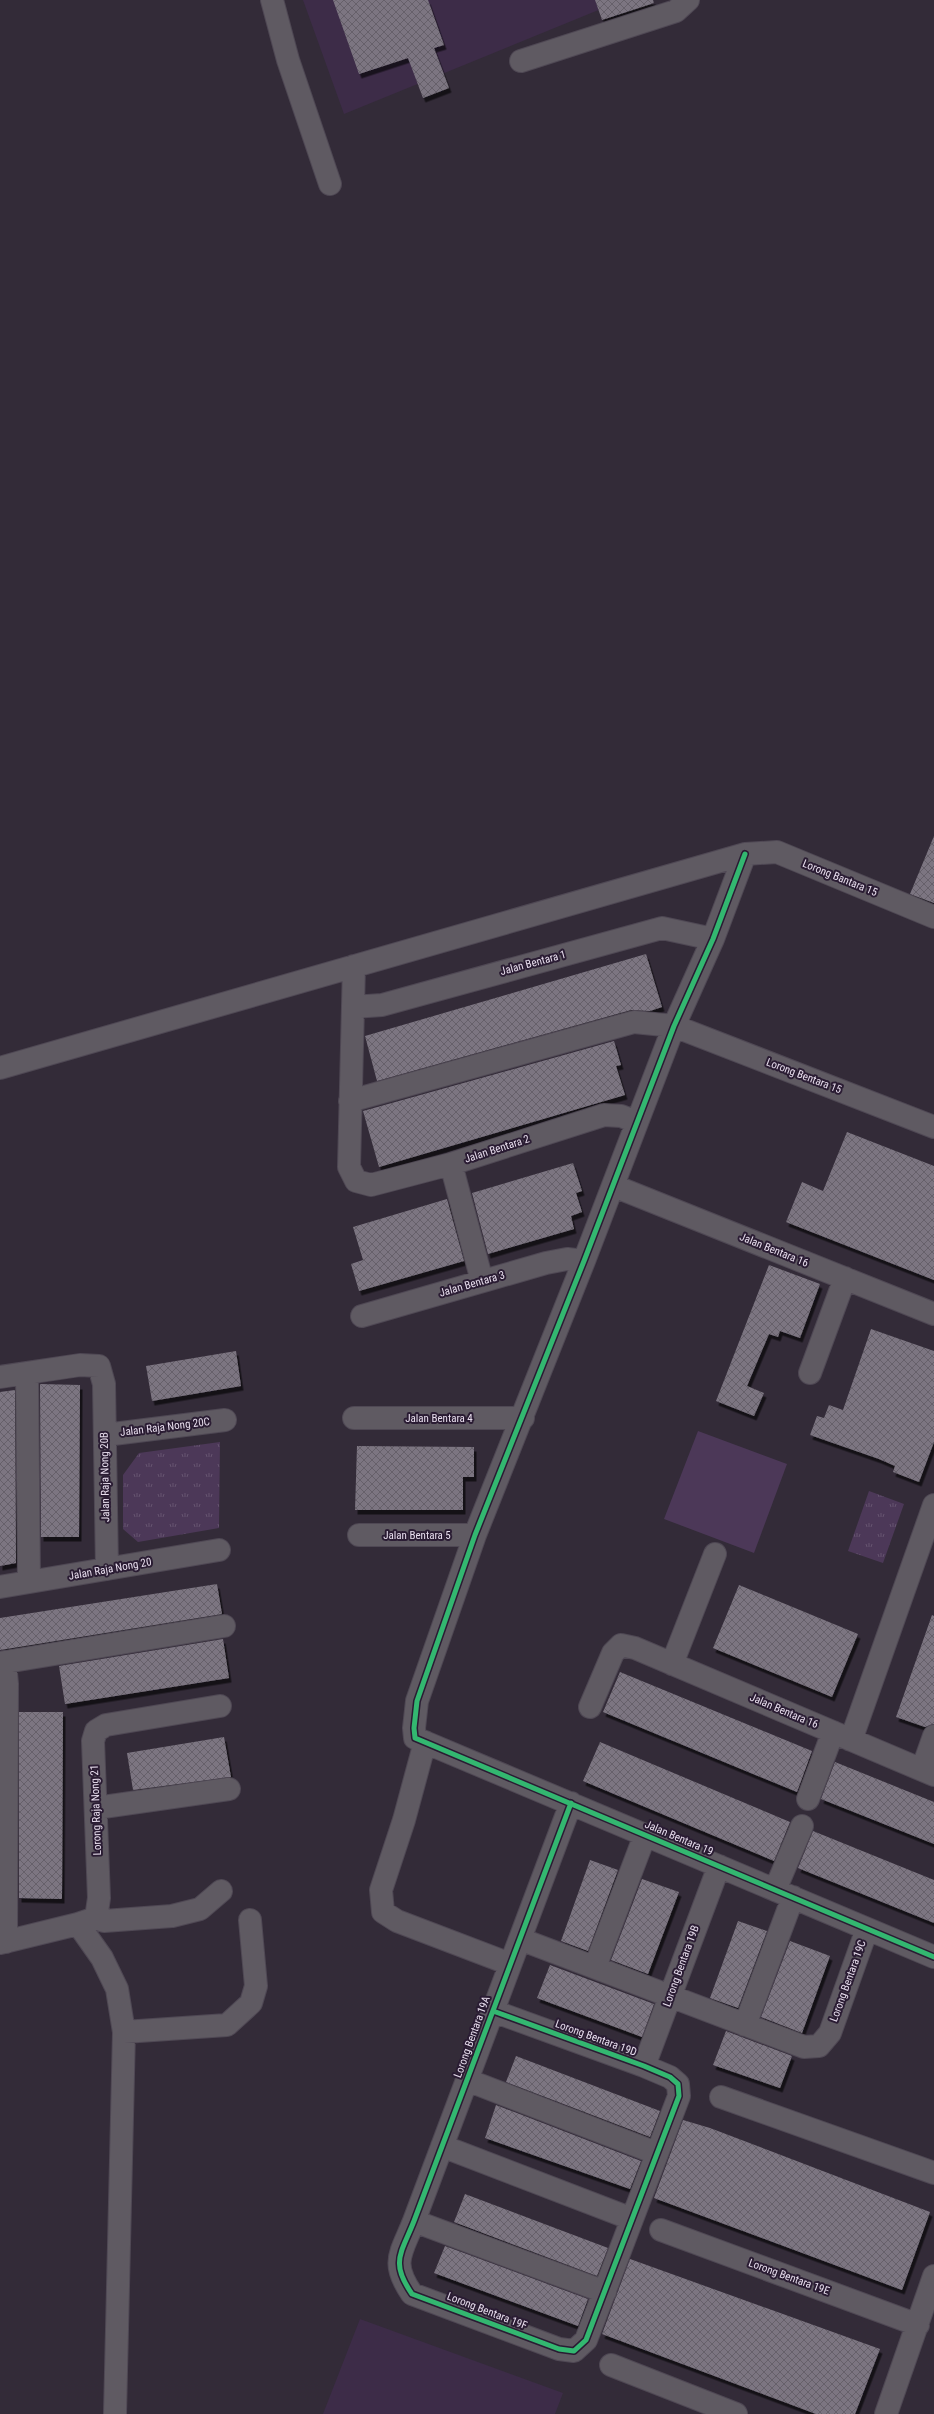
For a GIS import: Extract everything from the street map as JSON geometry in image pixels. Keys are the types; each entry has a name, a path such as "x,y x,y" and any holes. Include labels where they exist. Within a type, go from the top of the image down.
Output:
{"street":[{"path":"272,0 288,60 330,184"},
{"path":"521,61 676,11 688,0"},
{"name":"Lorong Bantara 15","path":"0,1068 744,854 777,852 934,916"},
{"path":"510,1964 397,1921 383,1912 381,1890 404,1820 420,1740 414,1728 417,1701 475,1535 523,1418 614,1186 674,1026 713,939 744,854"},
{"name":"Jalan Bentara 1","path":"353,1007 382,1005 662,928 713,939"},
{"path":"350,1101 354,966"},
{"name":"Lorong Bentara 15","path":"350,1101 634,1022 674,1026 934,1127"},
{"name":"Jalan Bentara 2","path":"350,1101 349,1167 356,1180 371,1185 451,1164 604,1115 621,1116 637,1122"},
{"path":"451,1164 482,1281"},
{"name":"Jalan Bentara 16","path":"614,1186 934,1314"},
{"name":"Jalan Bentara 3","path":"362,1316 553,1262 566,1259 584,1261"},
{"path":"810,1373 845,1278"},
{"name":"Jalan Raja Nong 20B","path":"27,1373 80,1365 99,1366 104,1384 107,1569"},
{"path":"0,1377 27,1373 29,1582"},
{"name":"Jalan Bentara 4","path":"354,1418 523,1418"},
{"name":"Jalan Raja Nong 20C","path":"105,1435 225,1420"},
{"path":"808,1799 842,1736 932,1519"},
{"name":"Jalan Bentara 5","path":"360,1535 475,1535"},
{"name":"Jalan Raja Nong 20","path":"0,1587 219,1550"},
{"path":"672,1664 715,1554"},
{"path":"221,1891 200,1909 172,1916 87,1921 3,1942 7,1684 2,1663 224,1626"},
{"name":"Jalan Bentara 16","path":"590,1708 613,1653 621,1645 635,1648 928,1772"},
{"name":"Lorong Raja Nong 21","path":"87,1921 99,1898 93,1741 96,1732 106,1725 220,1706"},
{"path":"928,1772 934,1736"},
{"name":"Jalan Bentara 19","path":"420,1740 934,1957"},
{"path":"96,1808 229,1789"},
{"name":"Lorong Bentara 19A","path":"401,2278 398,2262 571,1803"},
{"path":"520,1939 745,2025 784,1894 802,1826"},
{"path":"595,1967 644,1835"},
{"name":"Lorong Bentara 19B","path":"644,2066 718,1866"},
{"path":"124,2032 227,2025 251,2003 256,1986 250,1920"},
{"path":"87,1921 117,1990 124,2032 115,2414"},
{"name":"Lorong Bentara 19C","path":"745,2025 804,2047 819,2046 830,2033 867,1929"},
{"name":"Lorong Bentara 19D","path":"493,2011 644,2066 670,2077 678,2084 679,2096 656,2153"},
{"path":"414,2221 605,2292 656,2153 467,2080"},
{"path":"721,2097 934,2173"},
{"path":"442,2146 632,2219"},
{"name":"Lorong Bentara 19E","path":"661,2230 918,2325"},
{"path":"886,2414 934,2276"},
{"name":"Lorong Bentara 19F","path":"401,2278 412,2294 560,2349 574,2351 586,2340 605,2292"},
{"path":"611,2365 736,2414"}],"shaded area":[{"path":"303,0 623,0 344,114"},
{"path":"360,2319 563,2393 555,2414 323,2414"}],"green space":[{"path":"698,1431 787,1464 754,1553 664,1519"},
{"path":"220,1442 219,1528 138,1542 123,1529 123,1475 139,1453"},
{"path":"869,1491 904,1504 883,1563 848,1551"}],"building":[{"path":"333,0 428,0 444,45 434,48 449,88 423,98 408,58 359,74"},
{"path":"595,0 653,0 654,3 602,20"},
{"path":"934,836 934,903 910,894"},
{"path":"646,954 662,1007 650,1011 631,1010 377,1081 365,1036"},
{"path":"614,1041 621,1065 616,1066 625,1095 379,1167 363,1111"},
{"path":"847,1132 934,1166 934,1280 786,1222 802,1182 823,1191"},
{"path":"573,1163 582,1191 576,1193 582,1212 571,1216 574,1229 488,1254 472,1193"},
{"path":"447,1199 464,1261 359,1291 351,1264 363,1260 353,1227"},
{"path":"769,1265 820,1284 800,1338 780,1331 778,1337 769,1334 747,1386 764,1393 754,1416 716,1401"},
{"path":"871,1329 934,1351 934,1442 919,1482 893,1472 895,1466 879,1459 810,1435 817,1416 824,1418 829,1405 843,1410"},
{"path":"236,1351 241,1386 152,1401 146,1366"},
{"path":"40,1384 80,1385 79,1537 41,1537"},
{"path":"15,1390 16,1563 0,1566 0,1392"},
{"path":"357,1446 474,1447 474,1477 463,1477 463,1510 355,1510"},
{"path":"217,1584 222,1614 0,1650 0,1618"},
{"path":"739,1585 858,1634 832,1697 713,1648"},
{"path":"932,1615 934,1616 934,1724 925,1727 896,1717"},
{"path":"223,1639 229,1678 65,1704 59,1666"},
{"path":"620,1672 812,1751 797,1792 603,1712"},
{"path":"19,1712 63,1712 62,1899 19,1898"},
{"path":"224,1737 231,1777 133,1790 127,1753"},
{"path":"600,1742 790,1822 774,1861 583,1781"},
{"path":"835,1762 934,1802 934,1844 821,1799"},
{"path":"813,1831 934,1880 934,1923 798,1868"},
{"path":"590,1860 618,1870 588,1951 561,1941"},
{"path":"642,1879 679,1892 648,1974 611,1960"},
{"path":"738,1921 767,1931 738,2008 710,1998"},
{"path":"790,1941 830,1956 802,2033 761,2017"},
{"path":"550,1965 654,2004 642,2037 537,1998"},
{"path":"726,2031 792,2056 780,2088 713,2065"},
{"path":"516,2056 660,2111 650,2137 506,2082"},
{"path":"496,2105 641,2161 630,2189 485,2138"},
{"path":"683,2120 710,2128 930,2212 902,2290 654,2198"},
{"path":"465,2194 608,2248 597,2276 454,2222"},
{"path":"445,2246 588,2299 578,2326 434,2273"},
{"path":"630,2259 880,2349 855,2414 816,2414 602,2334"}],"cycle path":[{"path":"745,854 713,939 674,1026 584,1261 475,1535 417,1701 414,1728 415,1738 934,1957"},
{"path":"493,2011 644,2066 670,2077 678,2084 679,2096 586,2340 574,2351 559,2349 412,2294 401,2274 400,2266 402,2250 571,1803"}]}
